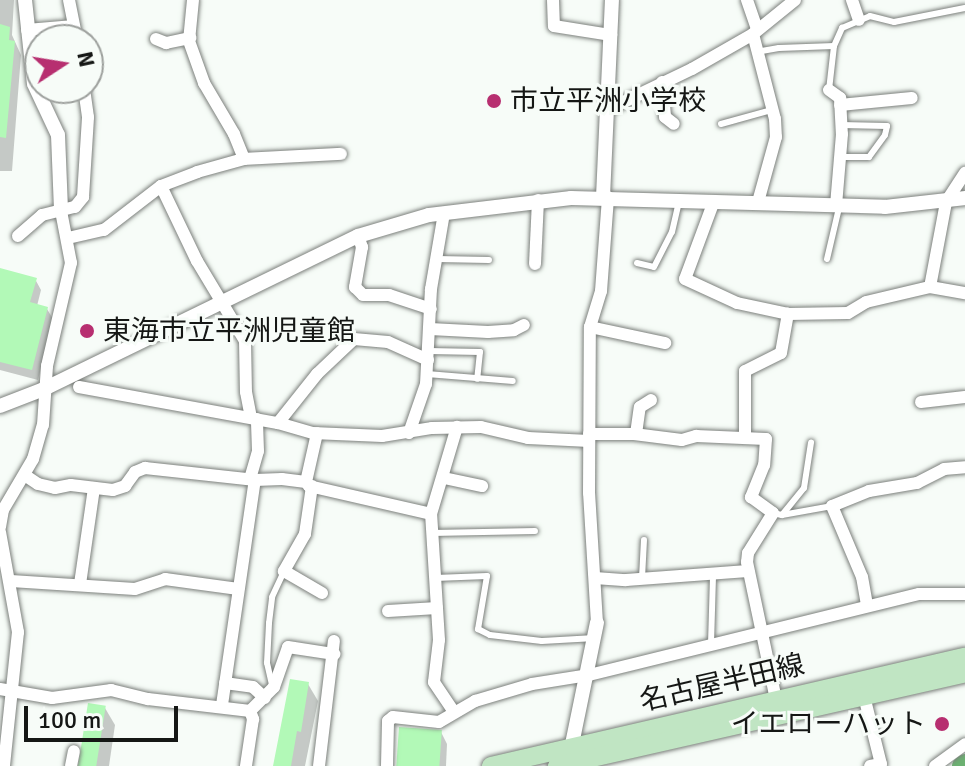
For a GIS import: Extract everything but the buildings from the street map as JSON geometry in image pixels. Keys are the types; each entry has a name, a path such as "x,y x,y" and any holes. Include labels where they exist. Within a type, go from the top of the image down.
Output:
{"main road":[{"name":"名古屋半田線","path":"566,760 776,700 965,657"},
{"name":"名古屋半田線","path":"491,766 566,760 965,673"}],"street":[{"path":"25,0 27,24"},
{"path":"69,0 74,24"},
{"path":"193,0 190,38 204,83 234,134 244,159"},
{"path":"553,0 554,26 611,35"},
{"path":"566,760 589,675 596,631 589,493 590,327 601,291 612,0"},
{"path":"747,0 755,31 756,52 774,109 776,137 758,202"},
{"path":"607,110 692,69 755,31 795,0"},
{"path":"852,0 859,20"},
{"path":"156,39 166,43 190,38"},
{"path":"662,82 665,117 674,124"},
{"path":"829,90 840,98 837,206"},
{"path":"840,105 912,98"},
{"path":"4,766 5,689 18,632 1,537 3,510 26,476 43,425 44,389 71,267 61,211 58,135 43,104"},
{"path":"18,236 42,215 75,207 83,197 86,104"},
{"path":"68,238 104,230 161,186 244,159 341,154"},
{"path":"930,287 946,202 965,173"},
{"path":"161,186 197,261 247,347 246,392 254,418 258,451 222,705"},
{"path":"0,406 44,389 358,236 444,213 538,200 605,197 885,207 965,198"},
{"path":"535,264 538,200"},
{"path":"714,201 685,274 687,283 737,303 788,314 848,313 866,302 930,287 965,293"},
{"path":"409,433 428,362 431,309 444,213"},
{"path":"358,236 362,247 355,287 363,295 389,295 431,309"},
{"path":"745,437 745,371 781,353 788,314"},
{"path":"430,329 488,332 514,330 524,325"},
{"path":"590,327 665,343"},
{"path":"278,423 317,374 354,339 388,342 428,362"},
{"path":"79,387 254,418 317,433 382,436 481,427 542,440 636,434 682,440 696,436 766,439 764,465 751,497 778,514 748,553 748,571 776,700"},
{"path":"921,402 965,397"},
{"path":"636,434 640,407 651,400"},
{"path":"454,712 434,682 439,640 431,514 457,427"},
{"path":"317,433 305,534 284,571 322,593"},
{"path":"867,605 862,577 832,506 869,491 917,483 944,469 965,467"},
{"path":"26,476 38,484 55,488 113,490 125,486 135,472 145,468 309,484 431,514"},
{"path":"444,478 482,486"},
{"path":"80,584 94,488"},
{"path":"595,578 713,576 748,571"},
{"path":"11,581 135,589 165,579 238,589"},
{"path":"387,766 388,721 393,717 439,722 475,701 532,684 589,675 919,594 965,594"},
{"path":"388,611 437,608"},
{"path":"250,711 269,693 288,647 334,648 319,766"},
{"path":"225,683 269,693"},
{"path":"5,689 52,698 111,690 161,701 222,705 250,711"},
{"path":"864,696 881,764 870,766"},
{"path":"246,766 253,719 250,711"},
{"path":"935,766 965,744"},
{"path":"71,766 74,751"}],"lane":[{"path":"829,90 834,46 842,28 870,16 894,22 965,8"},
{"path":"756,52 834,46"},
{"path":"721,124 774,109"},
{"path":"840,157 869,157 885,135 887,126 841,125"},
{"path":"637,263 654,267 672,232 680,200"},
{"path":"827,259 837,206"},
{"path":"437,259 489,260"},
{"path":"428,362 480,352 477,379"},
{"path":"428,362 477,379 513,381"},
{"path":"778,514 804,488 811,443"},
{"path":"778,514 832,506"},
{"path":"432,533 535,531"},
{"path":"642,578 644,540"},
{"path":"269,693 267,663 272,597 284,571"},
{"path":"435,578 487,576 478,629 490,635 542,641 596,631"},
{"path":"712,646 713,576"}],"waterway":[{"path":"961,766 965,763"}],"place":[{"name":"市立平洲小学校","path":"494,101"},
{"name":"東海市立平洲児童館","path":"87,331"},
{"name":"イエローハット","path":"942,724"}]}
